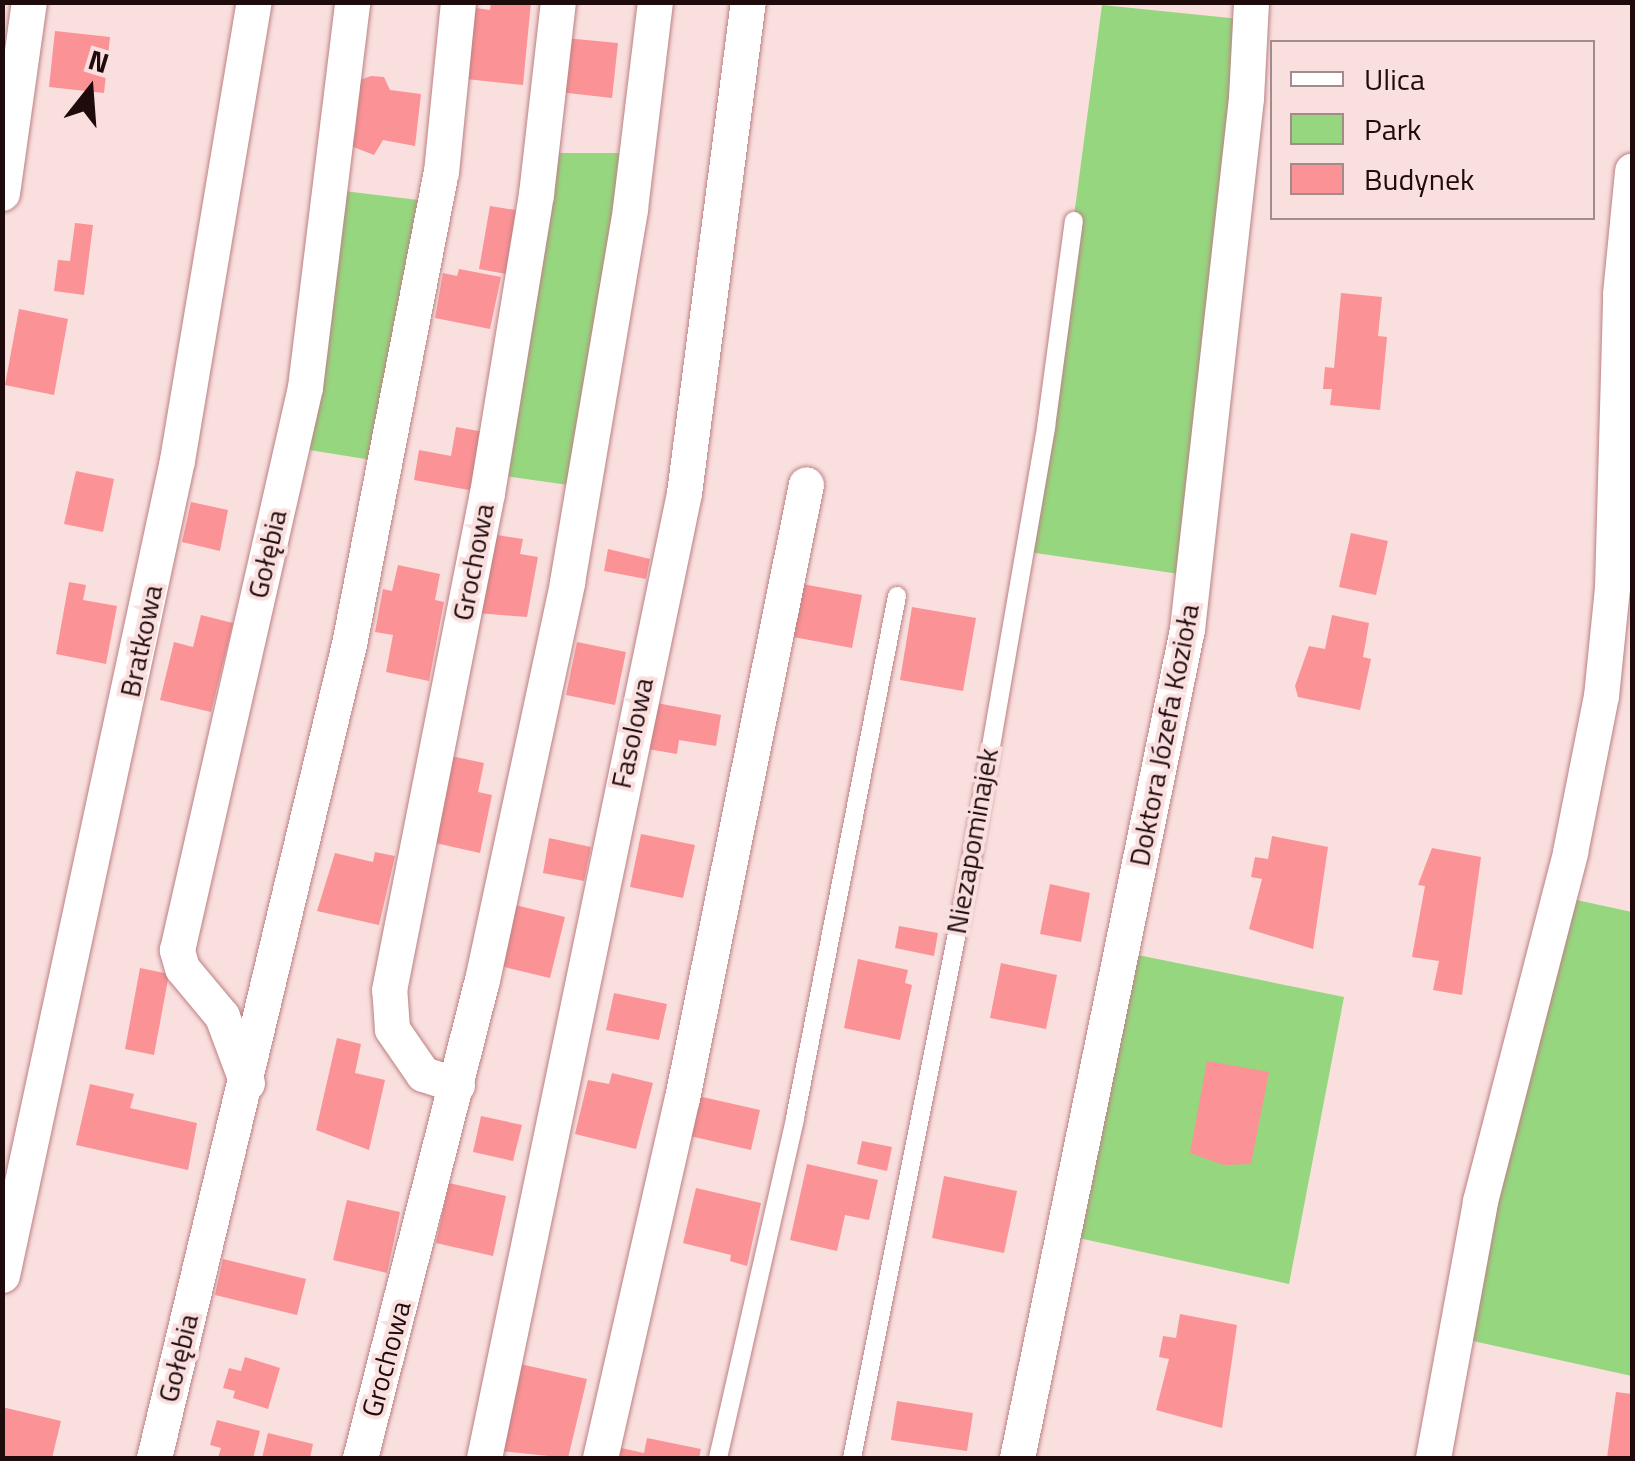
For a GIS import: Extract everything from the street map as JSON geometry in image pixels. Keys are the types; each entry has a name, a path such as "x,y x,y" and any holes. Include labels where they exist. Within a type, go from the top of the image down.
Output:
{"street":[{"path":"2,193 29,2"},
{"name":"Bratkowa","path":"2,1274 166,516 254,2"},
{"name":"Gołębia","path":"247,1083 222,1016 182,968 176,950 305,387 352,2"},
{"name":"Gołębia","path":"154,1458 247,1083 360,589 441,172 458,2"},
{"name":"Grochowa","path":"457,1085 423,1074 392,1029 388,990 488,484 536,194 558,2"},
{"name":"Grochowa","path":"360,1458 457,1085 567,582 630,208 655,2"},
{"name":"Fasolowa","path":"484,1458 684,493 748,2"},
{"name":"Doktora Józefa Kozioła","path":"1017,1458 1187,629 1246,98 1251,2"},
{"path":"1433,1458 1480,1201 1570,852 1601,696 1612,588 1620,294 1632,171"},
{"path":"600,1458 682,1098 806,484"}],"lane":[{"name":"Niezapominajek","path":"852,1458 970,868 1046,427 1074,221"},
{"path":"718,1458 795,1118 897,596"}],"green space":[{"path":"1102,5 1250,20 1193,576 1022,551 1046,427"},
{"path":"541,153 637,153 583,487 490,474"},
{"path":"327,189 435,202 384,462 291,447"},
{"path":"1558,896 1632,912 1632,1376 1455,1337"},
{"path":"1123,952 1344,997 1289,1284 1065,1235"}],"building":[{"path":"491,2 531,2 523,85 466,79 476,8 490,10"},
{"path":"55,31 110,37 104,93 49,87"},
{"path":"565,38 618,43 612,98 559,92"},
{"path":"384,77 390,90 421,94 415,146 383,140 374,155 351,146 360,80"},
{"path":"490,206 522,211 511,275 479,269"},
{"path":"75,223 93,225 84,295 54,291 58,260 70,261"},
{"path":"459,269 501,277 490,329 435,318 443,273 457,276"},
{"path":"1341,293 1382,297 1378,336 1387,337 1380,410 1330,405 1332,389 1323,389 1325,367 1334,368"},
{"path":"19,309 68,319 54,395 5,385"},
{"path":"456,427 490,433 480,492 414,480 419,450 451,456"},
{"path":"76,471 114,479 103,532 64,524"},
{"path":"191,502 228,510 220,551 182,542"},
{"path":"1351,533 1388,541 1376,595 1339,587"},
{"path":"490,534 523,539 520,554 538,557 527,617 477,613"},
{"path":"608,549 650,559 646,579 604,571"},
{"path":"398,565 440,574 435,600 444,602 429,681 386,672 393,635 375,632 383,589 392,591"},
{"path":"69,582 86,585 83,600 117,606 106,664 56,654"},
{"path":"797,583 862,595 852,648 788,636"},
{"path":"912,607 976,618 963,691 900,680"},
{"path":"201,615 233,623 211,712 160,700 174,642 193,647"},
{"path":"1332,615 1369,623 1363,657 1371,659 1360,710 1298,697 1295,686 1309,646 1325,649"},
{"path":"577,642 626,652 615,705 566,695"},
{"path":"651,702 721,715 716,746 679,740 677,754 642,748"},
{"path":"451,756 484,763 478,792 492,795 480,853 431,842"},
{"path":"641,834 695,845 683,898 630,887"},
{"path":"1272,836 1328,847 1313,949 1249,929 1262,879 1251,877 1255,857 1268,859"},
{"path":"549,838 591,847 584,881 543,873"},
{"path":"1432,848 1481,857 1462,995 1433,990 1439,961 1412,957 1425,886 1418,885"},
{"path":"375,852 395,856 379,925 317,911 335,853 373,862"},
{"path":"1050,884 1090,893 1081,942 1040,934"},
{"path":"511,904 565,917 550,978 496,965"},
{"path":"899,926 938,933 934,956 895,948"},
{"path":"858,959 908,970 905,983 912,985 900,1040 844,1028"},
{"path":"1001,963 1057,975 1046,1029 990,1018"},
{"path":"140,968 169,974 154,1055 125,1049"},
{"path":"614,993 667,1004 659,1040 606,1030"},
{"path":"337,1038 361,1044 355,1073 385,1080 369,1150 316,1130"},
{"path":"1207,1061 1269,1072 1251,1164 1224,1165 1190,1153"},
{"path":"612,1073 653,1083 636,1149 575,1134 588,1080 609,1084"},
{"path":"90,1084 134,1094 130,1108 197,1123 188,1170 76,1145"},
{"path":"698,1096 760,1110 751,1150 690,1136"},
{"path":"481,1116 522,1125 513,1161 473,1152"},
{"path":"862,1141 892,1147 887,1171 857,1164"},
{"path":"807,1164 878,1180 869,1220 845,1215 837,1251 790,1240"},
{"path":"944,1176 1017,1191 1004,1253 932,1238"},
{"path":"449,1183 506,1196 493,1256 436,1243"},
{"path":"696,1188 761,1203 747,1266 730,1261 731,1255 683,1243"},
{"path":"347,1200 400,1212 387,1273 333,1260"},
{"path":"223,1259 306,1279 297,1315 215,1295"},
{"path":"1180,1314 1237,1325 1222,1428 1156,1410 1169,1359 1159,1357 1163,1336 1176,1338"},
{"path":"245,1357 280,1368 268,1409 233,1398 235,1391 223,1388 229,1368 241,1371"},
{"path":"520,1364 587,1379 568,1458 501,1451"},
{"path":"1616,1392 1632,1394 1632,1458 1607,1458"},
{"path":"897,1401 973,1413 967,1451 891,1440"},
{"path":"2,1407 61,1421 52,1458 2,1458"},
{"path":"217,1420 260,1431 253,1458 218,1458 221,1448 210,1445"},
{"path":"268,1433 313,1444 310,1458 262,1458"},
{"path":"647,1438 701,1449 699,1458 619,1458 621,1448 644,1453"}]}
